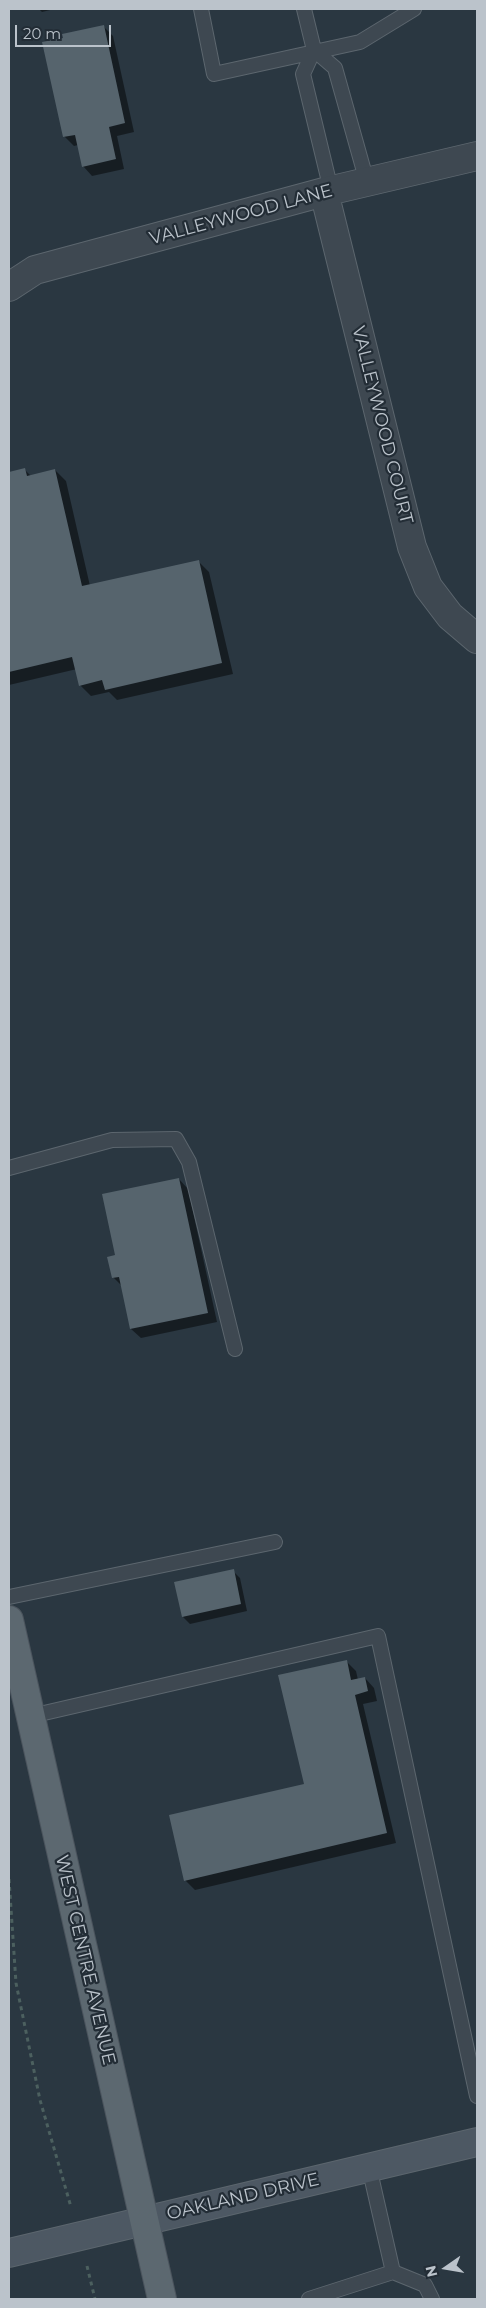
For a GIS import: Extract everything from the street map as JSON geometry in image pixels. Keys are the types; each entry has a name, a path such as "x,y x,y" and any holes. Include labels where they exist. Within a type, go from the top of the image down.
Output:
{"main road":[{"name":"WEST CENTRE AVENUE","path":"9,1620 162,2299"}],"street":[{"name":"VALLEYWOOD LANE","path":"9,287 35,270 328,191 477,156"},
{"name":"VALLEYWOOD COURT","path":"328,191 412,548 428,587 450,616 477,640"},
{"name":"OAKLAND DRIVE","path":"9,2253 477,2142"}],"lane":[{"path":"201,9 214,74 314,50 360,42 414,9"},
{"path":"304,9 314,50 335,68 367,182"},
{"path":"314,50 303,74 328,191"},
{"path":"9,1168 112,1140 176,1139 189,1162 235,1349"},
{"path":"9,1597 274,1542"},
{"path":"30,1716 378,1636 477,2096"},
{"path":"369,2167 393,2272"},
{"path":"310,2299 393,2272 425,2285 432,2299"}],"path":[{"path":"9,1879 16,1983 40,2100 80,2236 95,2299"}],"building":[{"path":"104,25 125,123 109,127 116,159 82,167 75,135 63,137 42,42 63,38 62,34"},
{"path":"25,468 27,476 55,469 82,586 199,560 222,663 105,690 102,680 79,686 72,657 9,672 9,472"},
{"path":"179,1178 208,1313 130,1329 119,1277 112,1278 107,1257 115,1255 102,1194"},
{"path":"234,1569 241,1604 182,1617 174,1582"},
{"path":"347,1660 351,1680 365,1677 368,1691 355,1695 387,1833 184,1881 169,1815 304,1784 278,1675"}]}
